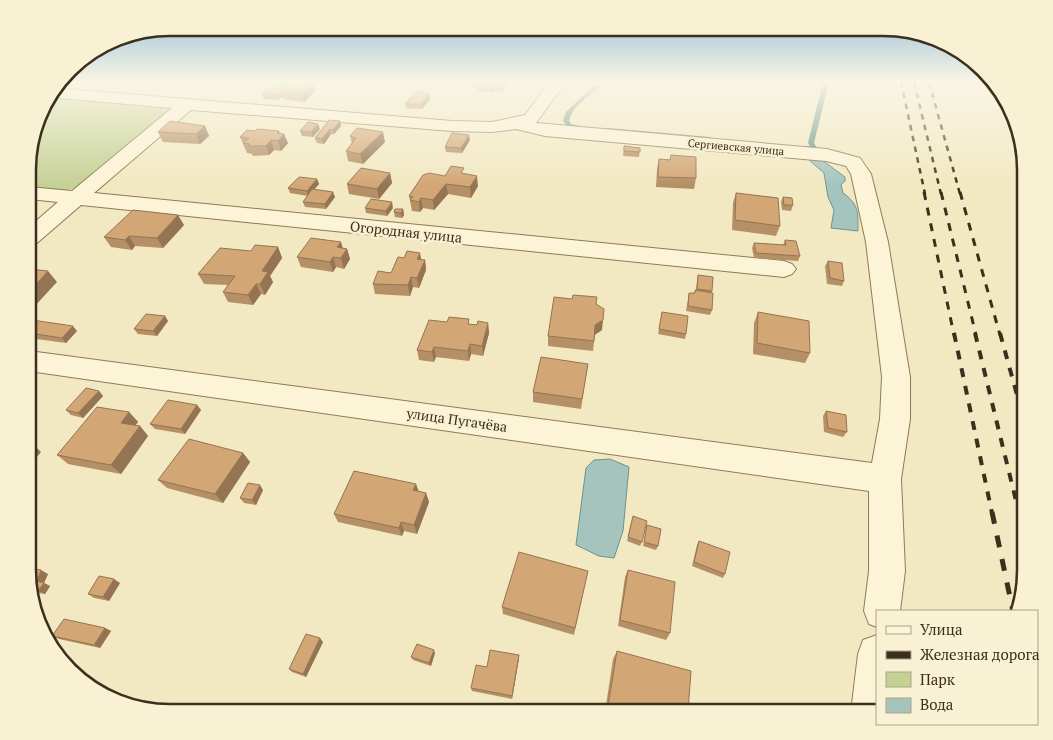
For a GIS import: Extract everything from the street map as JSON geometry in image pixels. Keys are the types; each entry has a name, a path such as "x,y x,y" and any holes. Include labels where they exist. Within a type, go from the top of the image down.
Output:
{"street":[{"path":"36,232 172,117"},
{"name":"Сергиевская улица","path":"343,117 452,126 487,127 516,124 545,131 827,155 853,162 861,174 872,214 896,377 895,419 885,479"},
{"path":"516,124 531,119 533,117"},
{"name":"Огородная улица","path":"36,194 784,269"},
{"name":"улица Пугачёва","path":"36,362 885,479"},
{"path":"882,610 886,572 885,479"},
{"path":"872,704 876,664"}],"green space":[{"path":"47,117 164,117 92,178 68,190 36,190 36,170 37,152"}],"water":[{"path":"809,160 822,160 845,177 845,181 841,185 843,193 855,205 858,231 831,228 834,210 828,197 824,173"},
{"path":"610,459 629,467 623,531 614,558 599,556 576,545 586,468 594,460"}],"building":[{"path":"329,120 340,121 322,139 315,138"},
{"path":"170,121 205,126 196,134 158,132"},
{"path":"308,122 318,124 311,132 300,131"},
{"path":"357,128 383,132 360,154 346,151 356,138 350,136"},
{"path":"257,129 279,131 277,133 284,134 278,141 271,140 266,146 249,146 250,144 243,143 249,138 240,137 247,130 255,131"},
{"path":"452,133 469,135 461,148 445,147"},
{"path":"624,146 640,148 640,152 624,151"},
{"path":"671,155 696,157 696,178 658,177 659,159 670,160"},
{"path":"451,166 464,168 461,173 477,176 470,187 446,184 433,200 421,198 419,202 410,200 413,197 409,196 423,175 429,173 445,176"},
{"path":"361,168 390,173 377,189 347,184"},
{"path":"299,177 317,179 307,191 288,188"},
{"path":"312,189 333,192 325,204 303,202"},
{"path":"736,193 778,198 780,226 735,220"},
{"path":"783,197 792,198 793,205 784,205"},
{"path":"371,199 392,202 386,211 365,208"},
{"path":"395,209 403,209 401,213 394,212"},
{"path":"133,210 178,215 157,238 129,236 125,240 104,237"},
{"path":"311,238 341,242 337,247 347,249 341,258 333,257 330,262 297,257"},
{"path":"785,240 796,241 800,256 756,253 754,243 786,245"},
{"path":"255,245 278,247 262,271 268,272 260,284 256,284 248,295 223,292 235,276 198,274 220,248 251,251"},
{"path":"407,251 420,253 417,259 425,260 417,278 411,277 408,285 373,284 378,271 391,273 398,257 404,258"},
{"path":"828,261 842,263 844,281 830,278"},
{"path":"36,270 48,271 36,284"},
{"path":"698,275 713,277 712,291 697,289"},
{"path":"695,290 713,293 712,310 688,306 689,293 695,293"},
{"path":"573,295 597,297 596,304 604,309 603,320 595,325 594,341 548,336 554,297 572,299"},
{"path":"662,312 688,316 686,334 659,329"},
{"path":"758,312 809,321 810,353 757,343"},
{"path":"146,314 165,316 153,331 134,329"},
{"path":"449,317 469,319 468,324 477,325 478,321 488,323 482,346 470,344 468,351 434,347 432,352 417,350 429,320 447,322"},
{"path":"36,321 73,326 62,338 36,334"},
{"path":"541,357 588,364 582,399 533,392"},
{"path":"86,388 99,391 78,413 66,410"},
{"path":"168,400 197,405 181,429 150,424"},
{"path":"97,407 129,412 121,423 140,426 111,465 57,455"},
{"path":"826,411 846,415 847,432 828,428"},
{"path":"189,439 243,453 215,494 158,480"},
{"path":"354,471 416,484 413,490 426,493 414,525 401,522 399,528 334,514"},
{"path":"248,483 260,485 252,500 240,498"},
{"path":"633,516 647,521 642,542 628,537"},
{"path":"647,525 661,529 658,546 644,542"},
{"path":"699,541 730,552 725,574 694,562"},
{"path":"519,552 588,571 575,628 502,607"},
{"path":"37,569 41,570 37,581"},
{"path":"628,570 675,582 670,633 620,620"},
{"path":"99,576 114,579 103,597 88,594"},
{"path":"37,581 44,583 38,591 37,588"},
{"path":"64,619 105,628 94,645 53,635"},
{"path":"306,634 320,638 303,674 289,669"},
{"path":"417,644 434,650 429,663 411,657"},
{"path":"490,650 519,655 512,696 471,688 476,665 487,667"},
{"path":"617,651 691,671 689,704 608,704"}],"waterway":[{"path":"567,117 566,121 569,125 583,128"},
{"path":"803,147 814,148 811,143 818,117"},
{"path":"608,130 710,139"}],"railway":[{"path":"908,117 925,194"},
{"path":"922,117 941,194"},
{"path":"939,117 960,194"},
{"path":"924,192 954,335"},
{"path":"941,192 976,335"},
{"path":"960,192 1000,335"},
{"path":"954,333 992,513"},
{"path":"975,333 1016,501"},
{"path":"1000,333 1016,391"},
{"path":"992,512 1012,605"}]}
